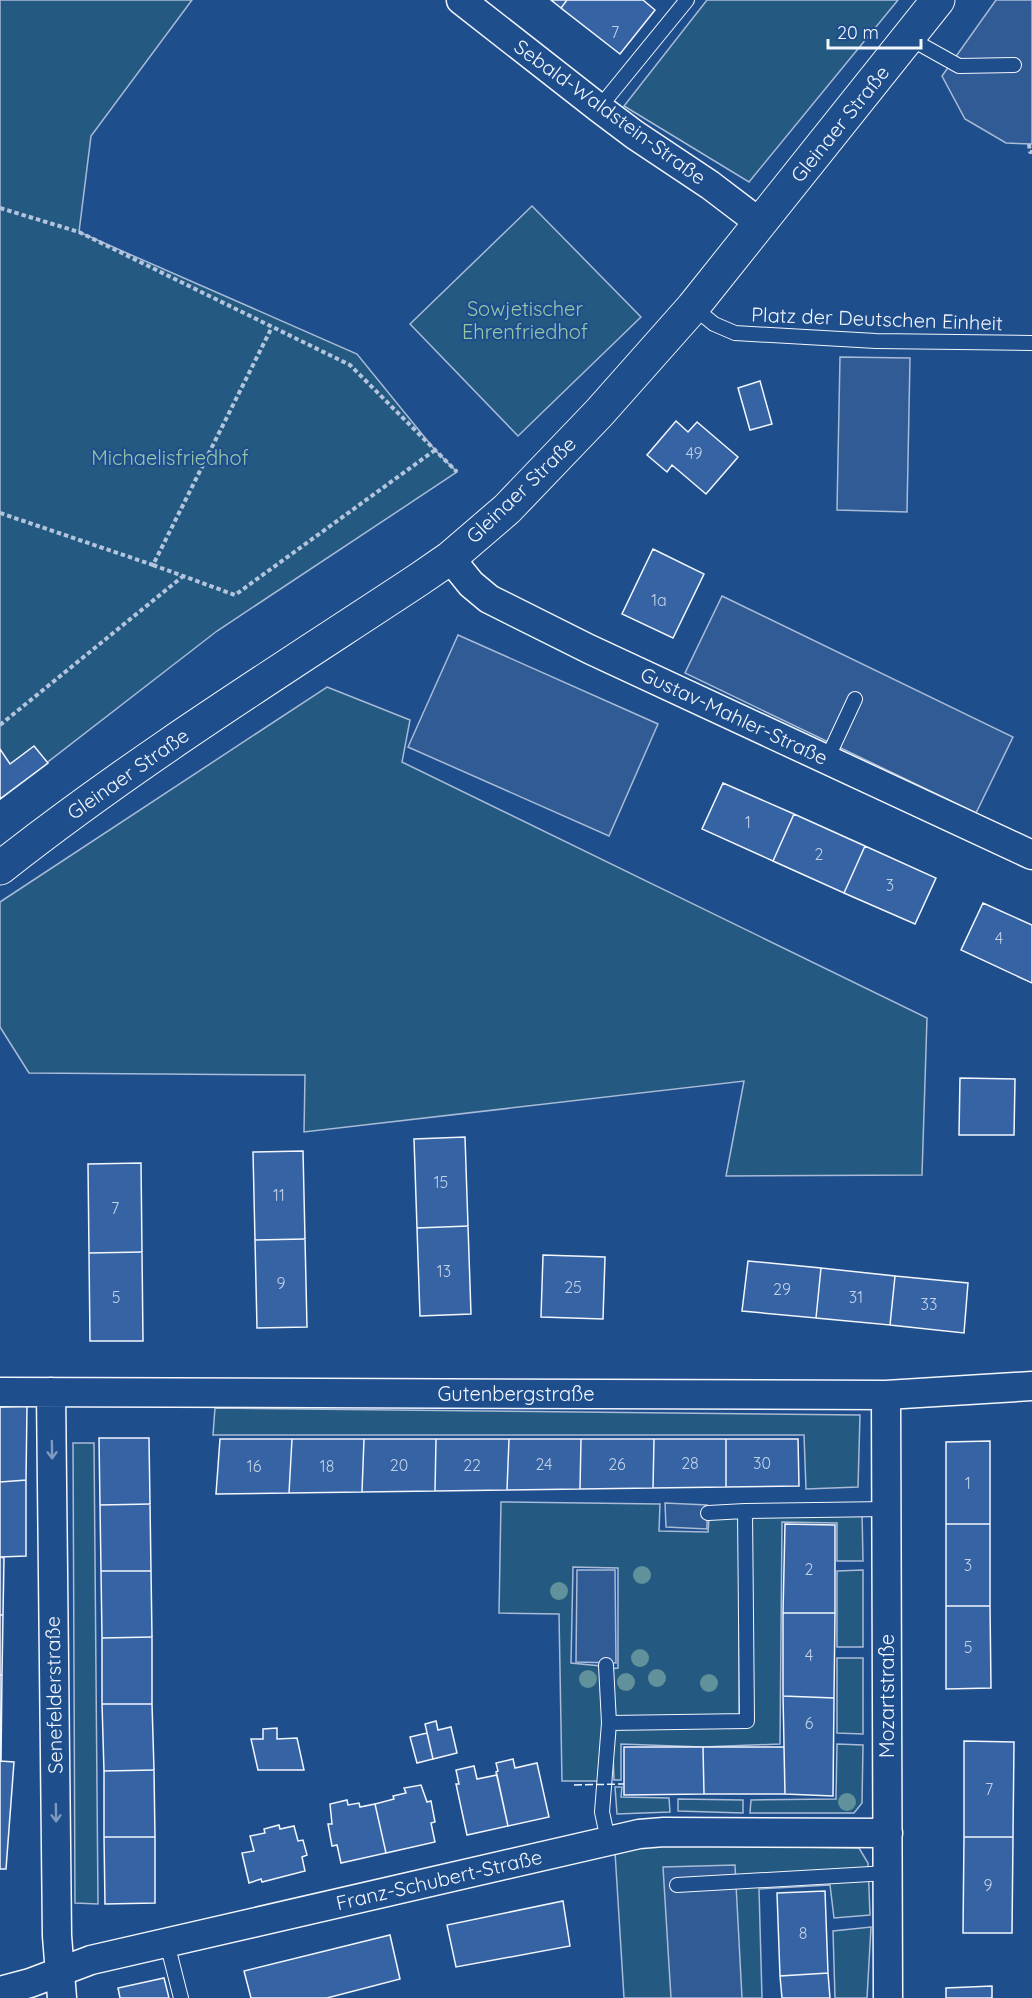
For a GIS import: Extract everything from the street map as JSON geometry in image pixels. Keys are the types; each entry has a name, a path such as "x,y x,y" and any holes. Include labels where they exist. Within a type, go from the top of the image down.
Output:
{"street":[{"name":"Sebald-Waldstein-Straße","path":"461,0 634,135 710,185 760,223"},
{"name":"Gleinaer Straße","path":"0,868 142,763 450,558 507,508 551,464 693,307 938,0"},
{"name":"Gustav-Mahler-Straße","path":"450,558 471,584 489,599 589,649 1032,855"},
{"name":"Gutenbergstraße","path":"0,1392 886,1395 1032,1386"},
{"name":"Senefelderstraße","path":"51,1392 60,1985"},
{"name":"Mozartstraße","path":"886,1395 888,1998"},
{"name":"Franz-Schubert-Straße","path":"0,1991 30,1983 60,1985 91,1960 608,1840 664,1832 888,1833"}],"lane":[{"path":"599,108 687,0"},
{"path":"909,38 959,66 1014,65"},
{"name":"Platz der Deutschen Einheit","path":"693,307 714,324 735,333 876,341 1032,343"},
{"path":"826,759 855,699"},
{"path":"708,1513 886,1509"},
{"path":"609,1723 747,1721 745,1511"},
{"path":"606,1665 609,1723 602,1812 608,1840"},
{"path":"676,1885 888,1873"},
{"path":"168,1943 181,1998"}],"path":[{"path":"1029,144 1030,152 1032,152"},
{"path":"0,208 79,232 350,365 457,472"},
{"path":"153,565 272,327"},
{"path":"0,513 235,595 435,450"},
{"path":"0,725 182,577"}],"green space":[{"name":"Michaelisfriedhof","path":"0,0 192,0 91,136 79,232 357,354 435,450 457,472 217,631 0,799"},
{"path":"707,0 898,0 749,182 624,106"},
{"name":"Sowjetischer Ehrenfriedhof","path":"532,206 641,317 518,436 410,324"},
{"path":"327,687 410,720 402,762 927,1018 922,1175 726,1176 744,1081 304,1132 305,1075 29,1073 0,1027 0,902"},
{"path":"215,1408 860,1415 858,1487 806,1489 804,1435 213,1435"},
{"path":"73,1443 94,1443 98,1904 75,1903"},
{"path":"501,1502 660,1504 659,1531 708,1532 709,1518 739,1518 739,1717 612,1719 609,1669 618,1668 618,1568 573,1567 571,1663 601,1666 606,1781 562,1781 559,1614 499,1613"},
{"path":"862,1512 863,1561 837,1561 837,1523 782,1522 780,1744 703,1747 621,1744 621,1780 614,1780 612,1726 750,1724 748,1514"},
{"path":"863,1570 863,1647 837,1647 837,1571"},
{"path":"837,1658 863,1658 863,1734 837,1733"},
{"path":"837,1744 863,1745 862,1803 854,1813 750,1813 751,1800 836,1799"},
{"path":"615,1787 622,1787 621,1797 669,1798 670,1812 617,1814"},
{"path":"678,1799 743,1800 743,1813 678,1811"},
{"path":"662,1845 859,1848 868,1863 870,1915 834,1918 830,1885 759,1889 762,1998 624,1998 615,1852"},
{"path":"871,1927 867,1998 835,1998 833,1931"}],"shaded area":[{"path":"996,0 1032,0 1032,144 1006,143 965,119 942,76"},
{"path":"840,357 910,358 907,512 837,510"},
{"path":"722,596 1013,737 976,813 685,673"},
{"path":"458,635 658,724 609,836 408,747"},
{"path":"665,1503 707,1505 707,1529 666,1527"},
{"path":"577,1570 615,1570 616,1663 576,1662"},
{"path":"735,1865 742,1998 671,1998 663,1867"}],"building":[{"path":"551,0 567,0 561,8"},
{"path":"567,0 643,0 655,10 620,54 561,8"},
{"path":"760,381 772,424 750,430 738,388"},
{"path":"676,421 688,432 697,422 738,457 706,494 672,465 667,472 647,455"},
{"path":"653,549 704,574 673,638 622,614"},
{"path":"34,746 48,763 0,799 0,749 10,764"},
{"path":"723,783 794,814 773,861 702,829"},
{"path":"794,814 865,846 844,893 773,861"},
{"path":"865,846 936,878 915,924 844,893"},
{"path":"983,903 1032,925 1032,983 961,950"},
{"path":"960,1078 1015,1079 1014,1135 959,1135"},
{"path":"465,1137 468,1226 417,1228 414,1139"},
{"path":"303,1151 305,1239 255,1240 253,1152"},
{"path":"141,1163 142,1252 89,1253 88,1164"},
{"path":"468,1226 471,1314 420,1316 417,1228"},
{"path":"305,1239 307,1327 257,1328 255,1240"},
{"path":"142,1252 143,1341 90,1341 89,1253"},
{"path":"543,1255 605,1257 603,1319 541,1317"},
{"path":"748,1261 821,1268 816,1318 742,1311"},
{"path":"821,1268 895,1276 890,1325 816,1318"},
{"path":"895,1276 968,1283 964,1333 890,1325"},
{"path":"27,1406 26,1480 0,1482 0,1407"},
{"path":"99,1438 149,1438 150,1504 100,1505"},
{"path":"220,1439 292,1439 289,1493 216,1494"},
{"path":"292,1439 364,1439 362,1492 289,1493"},
{"path":"364,1439 436,1439 435,1491 362,1492"},
{"path":"436,1439 509,1439 507,1490 435,1491"},
{"path":"509,1439 581,1439 580,1489 507,1490"},
{"path":"581,1439 654,1439 653,1488 580,1489"},
{"path":"654,1439 726,1439 726,1487 653,1488"},
{"path":"726,1439 798,1439 799,1486 726,1487"},
{"path":"990,1441 990,1524 946,1524 946,1442"},
{"path":"26,1480 26,1556 0,1557 0,1482"},
{"path":"150,1504 151,1571 101,1571 100,1505"},
{"path":"785,1524 835,1525 835,1613 783,1613"},
{"path":"946,1524 990,1524 990,1606 946,1606"},
{"path":"0,1557 4,1558 3,1615 0,1615"},
{"path":"101,1571 151,1571 152,1637 102,1638"},
{"path":"946,1606 990,1606 991,1688 946,1689"},
{"path":"783,1613 835,1613 834,1698 783,1696"},
{"path":"0,1615 3,1615 2,1675 0,1675"},
{"path":"152,1637 152,1704 102,1704 102,1638"},
{"path":"0,1675 2,1675 1,1761 0,1761"},
{"path":"783,1696 834,1698 833,1796 785,1794"},
{"path":"102,1704 152,1704 154,1770 104,1771"},
{"path":"436,1721 438,1730 451,1727 457,1753 433,1759 425,1724"},
{"path":"277,1728 277,1739 297,1738 304,1770 258,1770 251,1739 263,1739 263,1729"},
{"path":"427,1733 433,1759 417,1763 410,1737"},
{"path":"964,1741 1014,1742 1013,1837 964,1837"},
{"path":"624,1747 703,1747 704,1794 624,1795"},
{"path":"703,1747 784,1747 785,1794 704,1794"},
{"path":"513,1759 515,1768 537,1763 549,1817 508,1826 496,1763"},
{"path":"0,1761 14,1762 6,1869 0,1869"},
{"path":"474,1766 477,1779 497,1775 508,1826 467,1835 456,1784 459,1784 456,1770"},
{"path":"154,1770 155,1837 104,1837 104,1771"},
{"path":"421,1785 427,1802 431,1801 435,1822 431,1823 435,1842 386,1853 375,1804 406,1793 404,1788"},
{"path":"347,1800 348,1805 359,1803 360,1807 375,1804 386,1853 341,1863 337,1845 332,1846 328,1824 332,1824 330,1804"},
{"path":"279,1825 280,1829 294,1826 298,1841 303,1840 307,1855 302,1857 305,1871 249,1883 242,1853 254,1851 250,1836 265,1833 264,1829"},
{"path":"104,1837 155,1837 155,1903 105,1904"},
{"path":"964,1837 1013,1837 1012,1933 963,1933"},
{"path":"825,1891 828,1973 780,1976 777,1893"},
{"path":"563,1901 570,1946 456,1967 447,1925"},
{"path":"390,1935 400,1979 327,1998 251,1998 244,1971"},
{"path":"828,1973 830,1998 782,1998 780,1976"},
{"path":"164,1978 169,1998 120,1998 118,1988"},
{"path":"992,1986 992,1998 946,1998 946,1988"}],"fence":[{"path":"574,1785 624,1784"}]}
